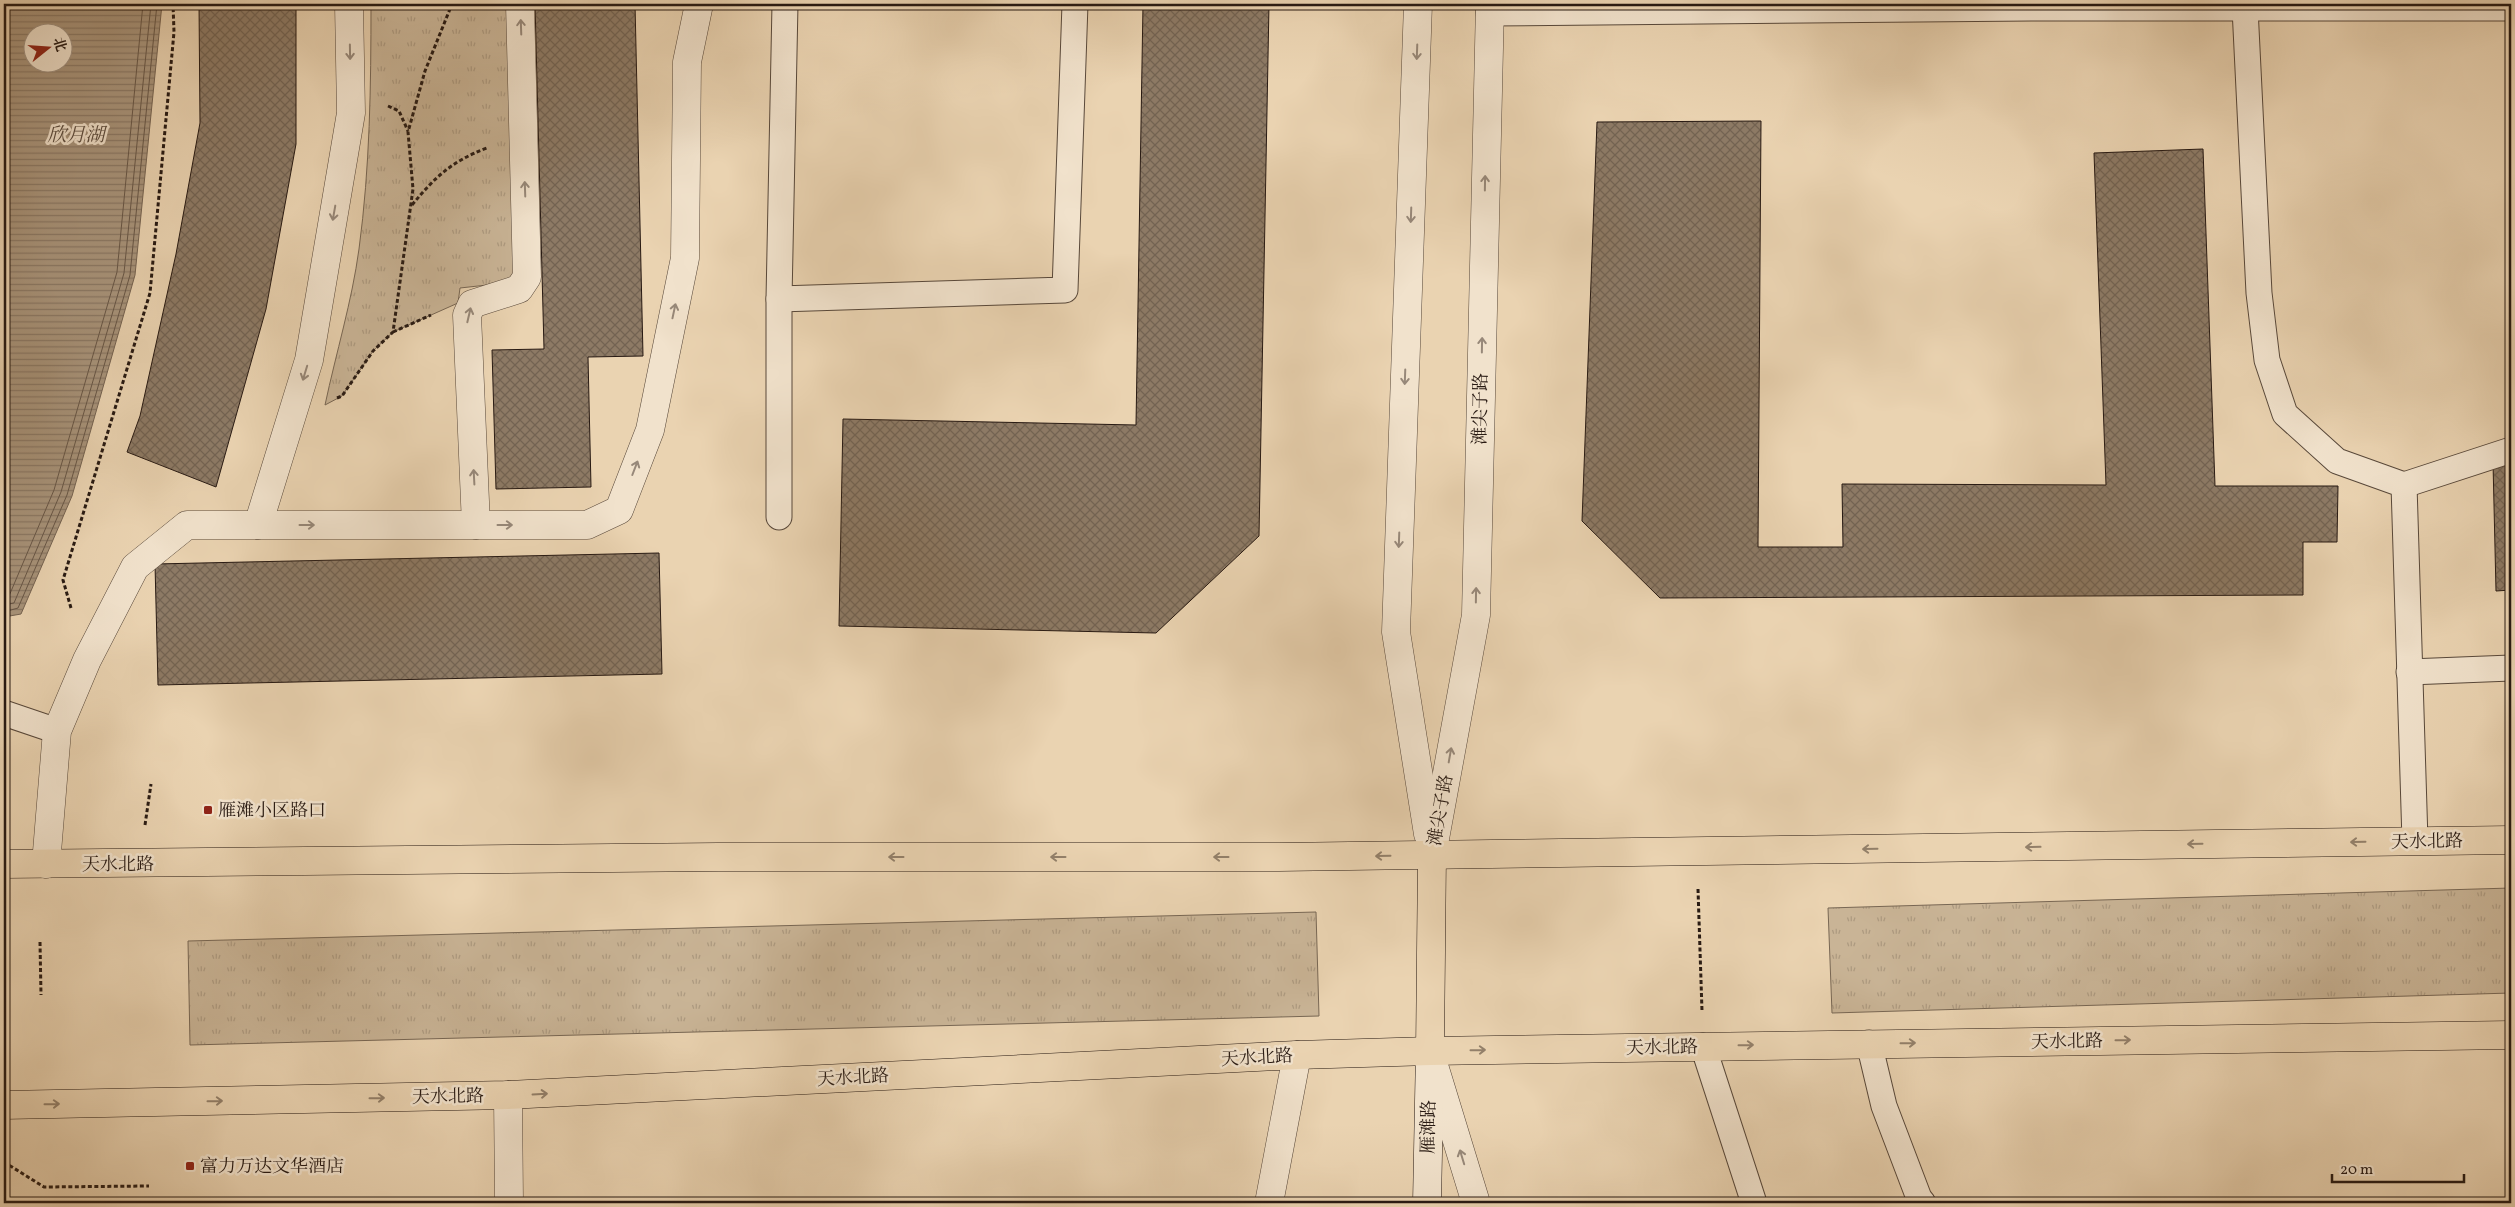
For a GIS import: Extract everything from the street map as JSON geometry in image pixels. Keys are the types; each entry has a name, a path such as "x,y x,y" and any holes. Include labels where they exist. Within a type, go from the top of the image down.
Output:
{"main road":[{"name":"天水北路","path":"4,864 708,857 1432,855 2511,840"},
{"path":"1430,1051 1432,855"},
{"name":"天水北路","path":"4,1105 508,1095 1297,1055 1430,1051 1868,1043 2511,1035"}],"street":[{"path":"258,525 309,360 352,113 349,4"},
{"path":"476,525 467,315 472,304 519,289 526,277 520,4"},
{"path":"46,864 57,730 87,660 135,567 187,525 587,525 619,510 650,430 685,258 687,62 699,4"},
{"name":"滩尖子路","path":"1418,4 1396,632 1432,855"},
{"name":"滩尖子路","path":"1432,855 1476,615 1489,8"},
{"path":"1430,1051 1476,1203"},
{"name":"雁滩路","path":"1427,1203 1430,1051"},
{"path":"1269,1203 1297,1055"},
{"path":"508,1095 509,1203"}],"lane":[{"path":"779,517 779,299 785,4"},
{"path":"779,299 1065,290 1075,4"},
{"path":"1489,8 2511,8"},
{"path":"2245,8 2259,293 2267,360 2284,414 2337,461 2404,485 2511,450"},
{"path":"2404,485 2415,841"},
{"path":"2409,672 2511,668"},
{"path":"4,712 57,730"},
{"path":"1868,1043 1884,1106 1919,1198 1923,1203"},
{"path":"1703,1046 1754,1203"}],"path":[{"path":"63,580 150,293 174,32 173,4"},
{"path":"291,419 308,414 342,396 373,351 392,332 413,189 408,132 425,70 452,4"},
{"path":"411,206 432,180 451,165 470,154 502,143 524,140"},
{"path":"1696,851 1703,1046"},
{"path":"40,942 41,995"},
{"path":"4,1162 44,1187 148,1186"}],"green space":[{"path":"371,4 509,4 514,277 487,285 460,288 458,303 393,332 373,351 342,396 325,405 352,288 363,218 369,126"},
{"path":"2511,888 2511,993 1832,1013 1828,908"},
{"path":"1316,912 1319,1016 190,1045 188,941"}],"water":[{"name":"欣月湖","path":"4,4 162,4 135,275 72,496 21,614 4,617"}],"building":[{"path":"199,4 296,4 296,144 266,309 216,487 127,452 140,416 176,254 200,123"},
{"path":"535,4 635,4 643,356 588,357 591,487 496,489 492,350 544,349"},
{"path":"1143,4 1269,4 1259,536 1156,633 839,626 843,419 1136,425"},
{"path":"1761,121 1758,547 1843,547 1842,484 2106,485 2094,153 2203,149 2215,486 2338,486 2337,542 2303,542 2303,595 1660,598 1582,521 1597,122"},
{"path":"2493,462 2511,462 2511,590 2496,591"},
{"path":"659,553 662,674 158,685 155,564"}],"place":[{"name":"雁滩小区路口","path":"208,810"},
{"name":"富力万达文华酒店","path":"190,1166"}]}
